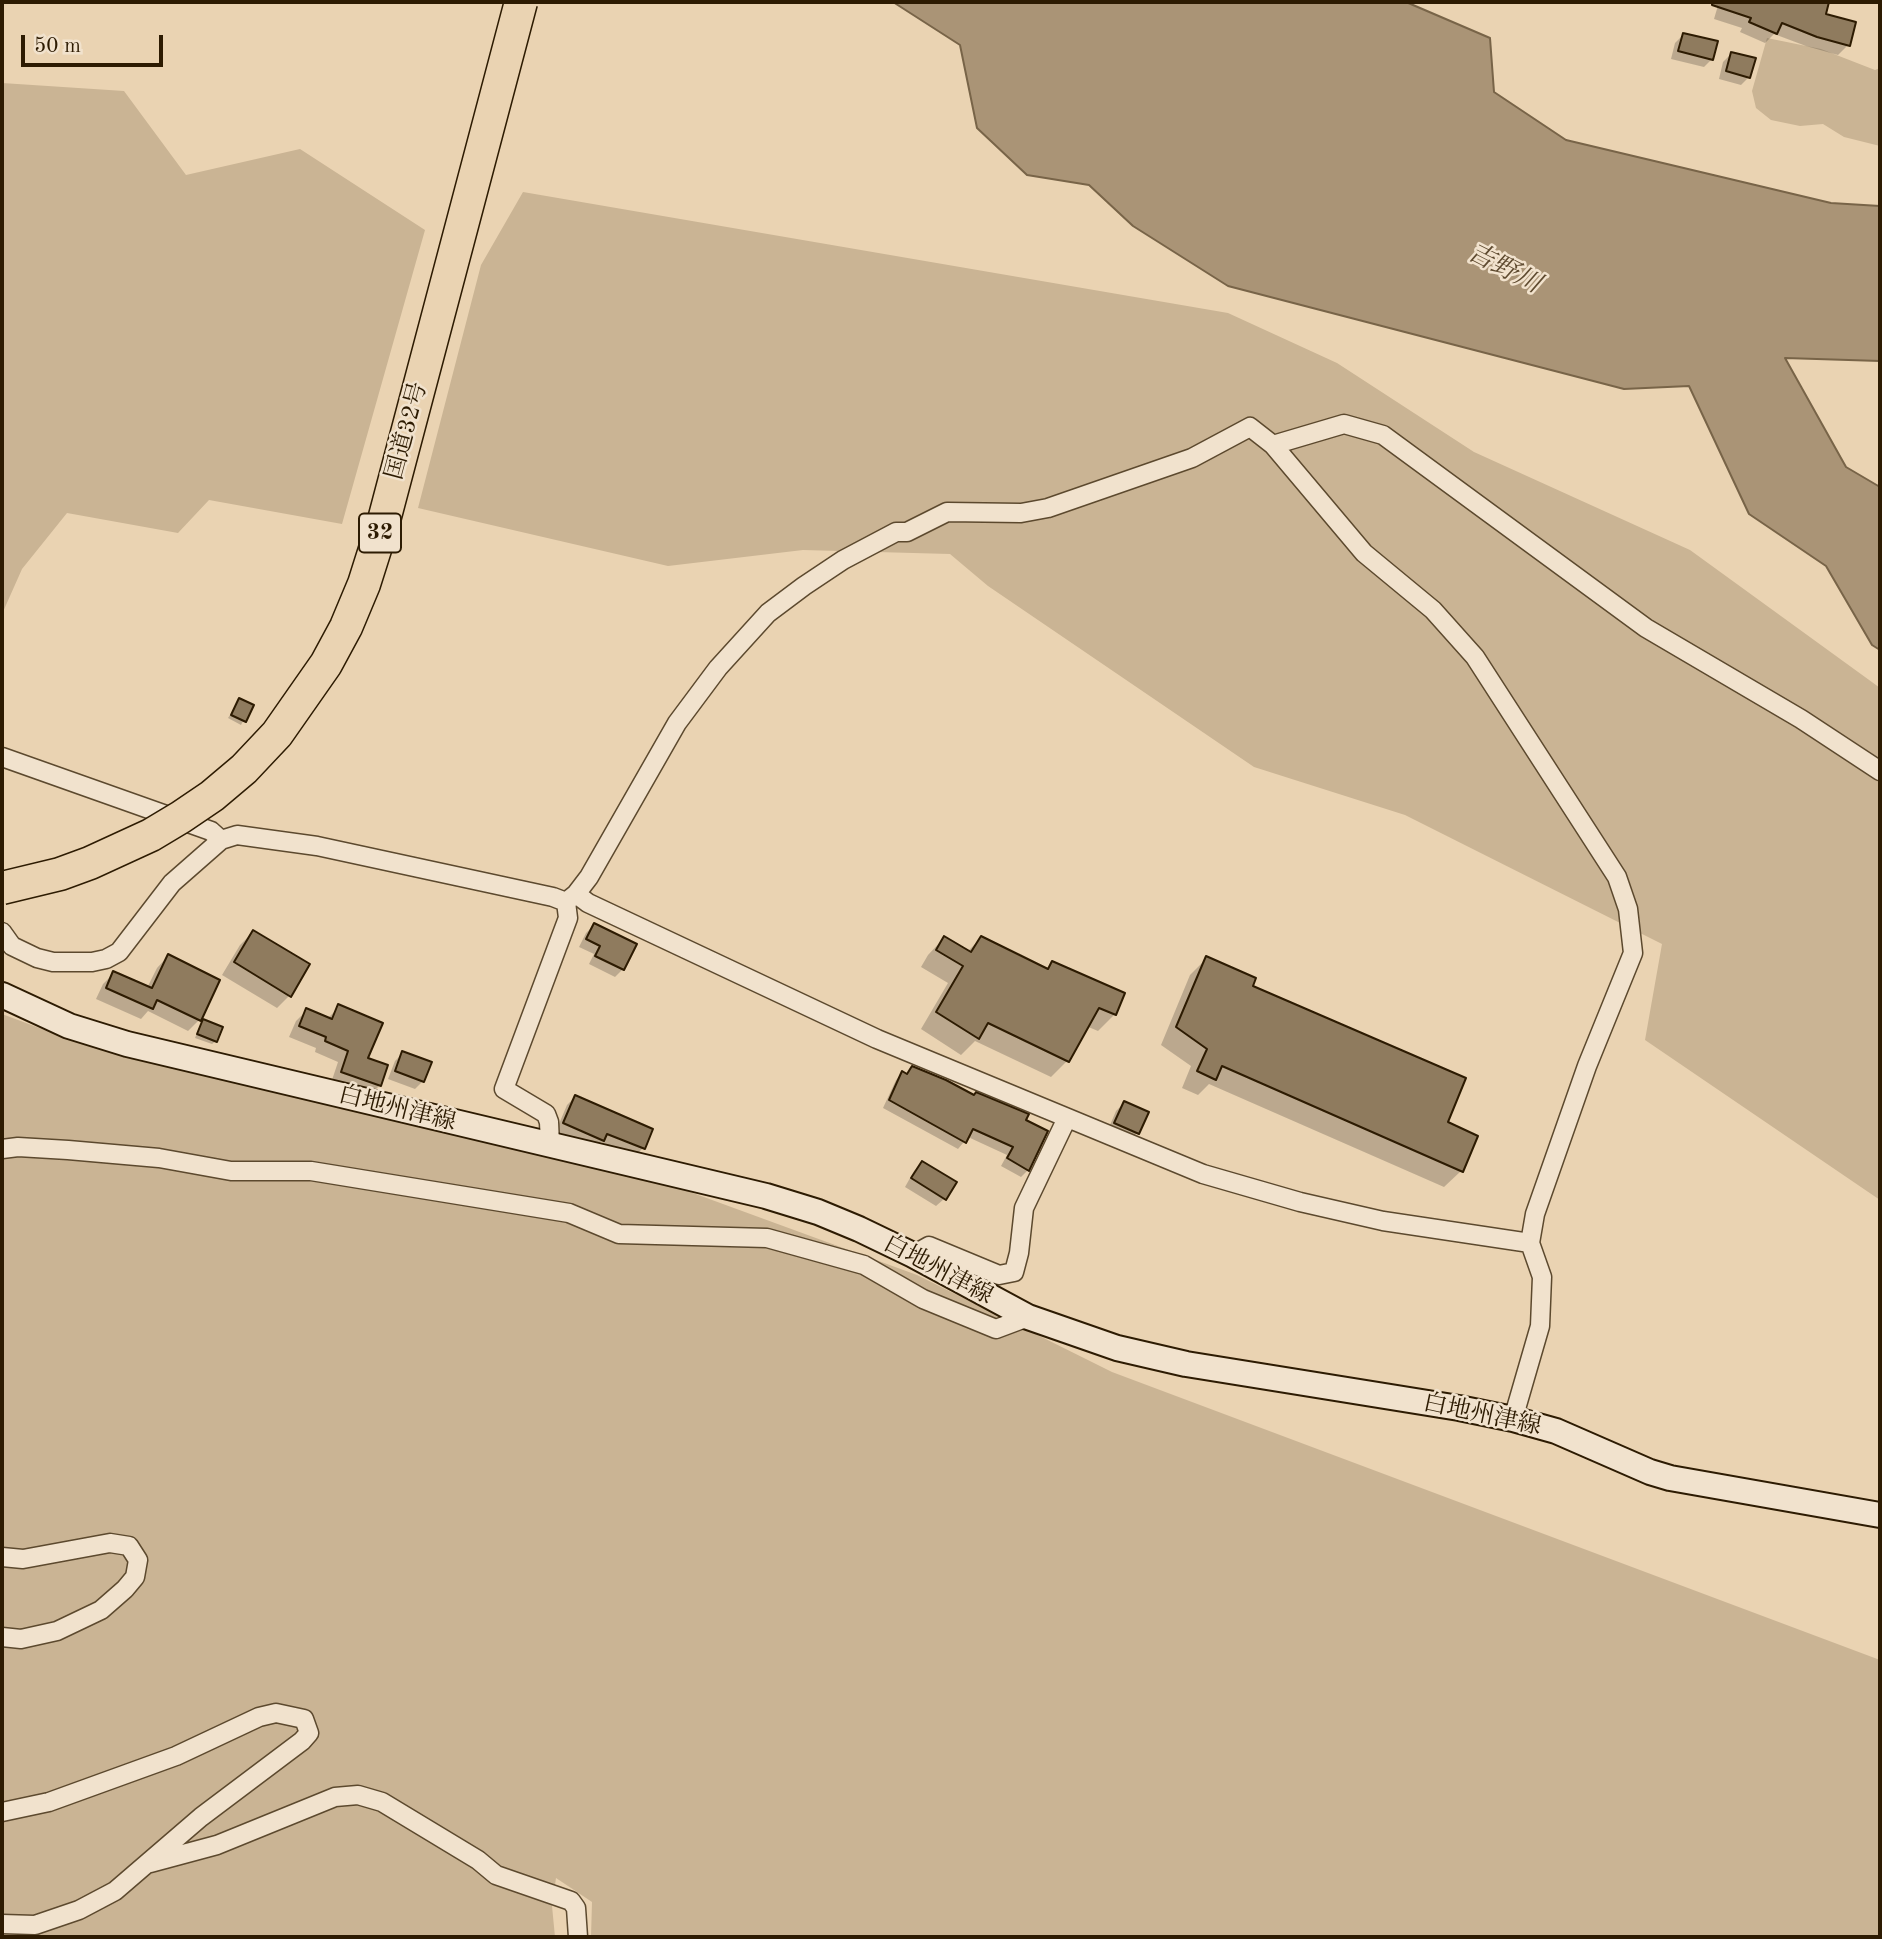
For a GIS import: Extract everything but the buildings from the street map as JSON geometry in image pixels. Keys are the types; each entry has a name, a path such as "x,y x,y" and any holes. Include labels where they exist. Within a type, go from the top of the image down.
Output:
{"highway":[{"name":"国道32号","path":"2,888 60,874 117,852 192,810 244,769 277,734 326,664 346,627 364,584 383,524 521,2"}],"main road":[{"name":"白地州津線","path":"2,995 69,1026 127,1044 766,1196 818,1212 913,1255 1028,1317 1117,1348 1186,1364 1513,1419 1556,1431 1670,1478 1880,1515"}],"street":[{"path":"1273,445 1344,424 1383,435 1646,628 1801,719 1880,771"},
{"path":"550,1145 546,1114 505,1089 568,918 571,898 589,877 677,723 718,668 768,613 843,560 897,532 907,532 947,512 1021,513 1048,508 1192,458 1250,426 1273,445 1364,553 1433,610 1475,657 1617,877 1628,909 1633,953 1587,1066 1535,1214 1530,1243 1542,1278 1540,1326 1513,1419"},
{"path":"2,757 211,831 221,839"},
{"path":"2,932 12,946 37,958 53,962 92,962 106,959 119,952 172,883 221,839 237,835 317,846 588,903 877,1039 1203,1174 1300,1202 1383,1221 1530,1243"},
{"path":"913,1255 929,1246 999,1275 1014,1272 1024,1208 1067,1118"},
{"path":"2,1149 18,1147 159,1158 231,1171 311,1171 569,1213 619,1234 766,1238 864,1265 923,1299 996,1329 1028,1317"},
{"path":"2,1558 23,1559 110,1543 129,1546 138,1560 135,1577 101,1610 57,1631 21,1639 2,1637"},
{"path":"2,1812 49,1802 176,1756 259,1717 276,1713 304,1718 309,1733 201,1817 115,1891 79,1910 35,1925 2,1924"},
{"path":"147,1864 216,1845 335,1797 358,1795 382,1802 478,1860 496,1875 571,1900 576,1908 578,1937"}],"shaded area":[{"path":"1767,38 1821,49 1875,70 1880,68 1880,146 1844,137 1823,124 1800,126 1771,120 1756,108 1752,91"},
{"path":"2,83 124,91 186,175 300,149 425,230 342,524 209,500 178,533 67,513 22,569 2,614"},
{"path":"523,192 1228,313 1337,363 1474,452 1690,550 1876,685 1880,688 1880,1200 1645,1040 1662,944 1405,815 1254,767 988,586 950,554 803,550 668,566 418,508 481,265"},
{"path":"2,1014 77,1042 682,1189 917,1275 1112,1372 1880,1660 1880,1937 591,1937 592,1902 556,1878 552,1906 555,1937 2,1937"}],"water":[{"name":"吉野川","path":"893,2 1406,2 1490,38 1494,92 1566,140 1831,203 1880,206 1880,361 1785,358 1846,467 1880,487 1880,650 1872,645 1826,566 1749,514 1689,386 1624,389 1228,286 1133,226 1089,185 1027,175 977,128 960,45"}]}
